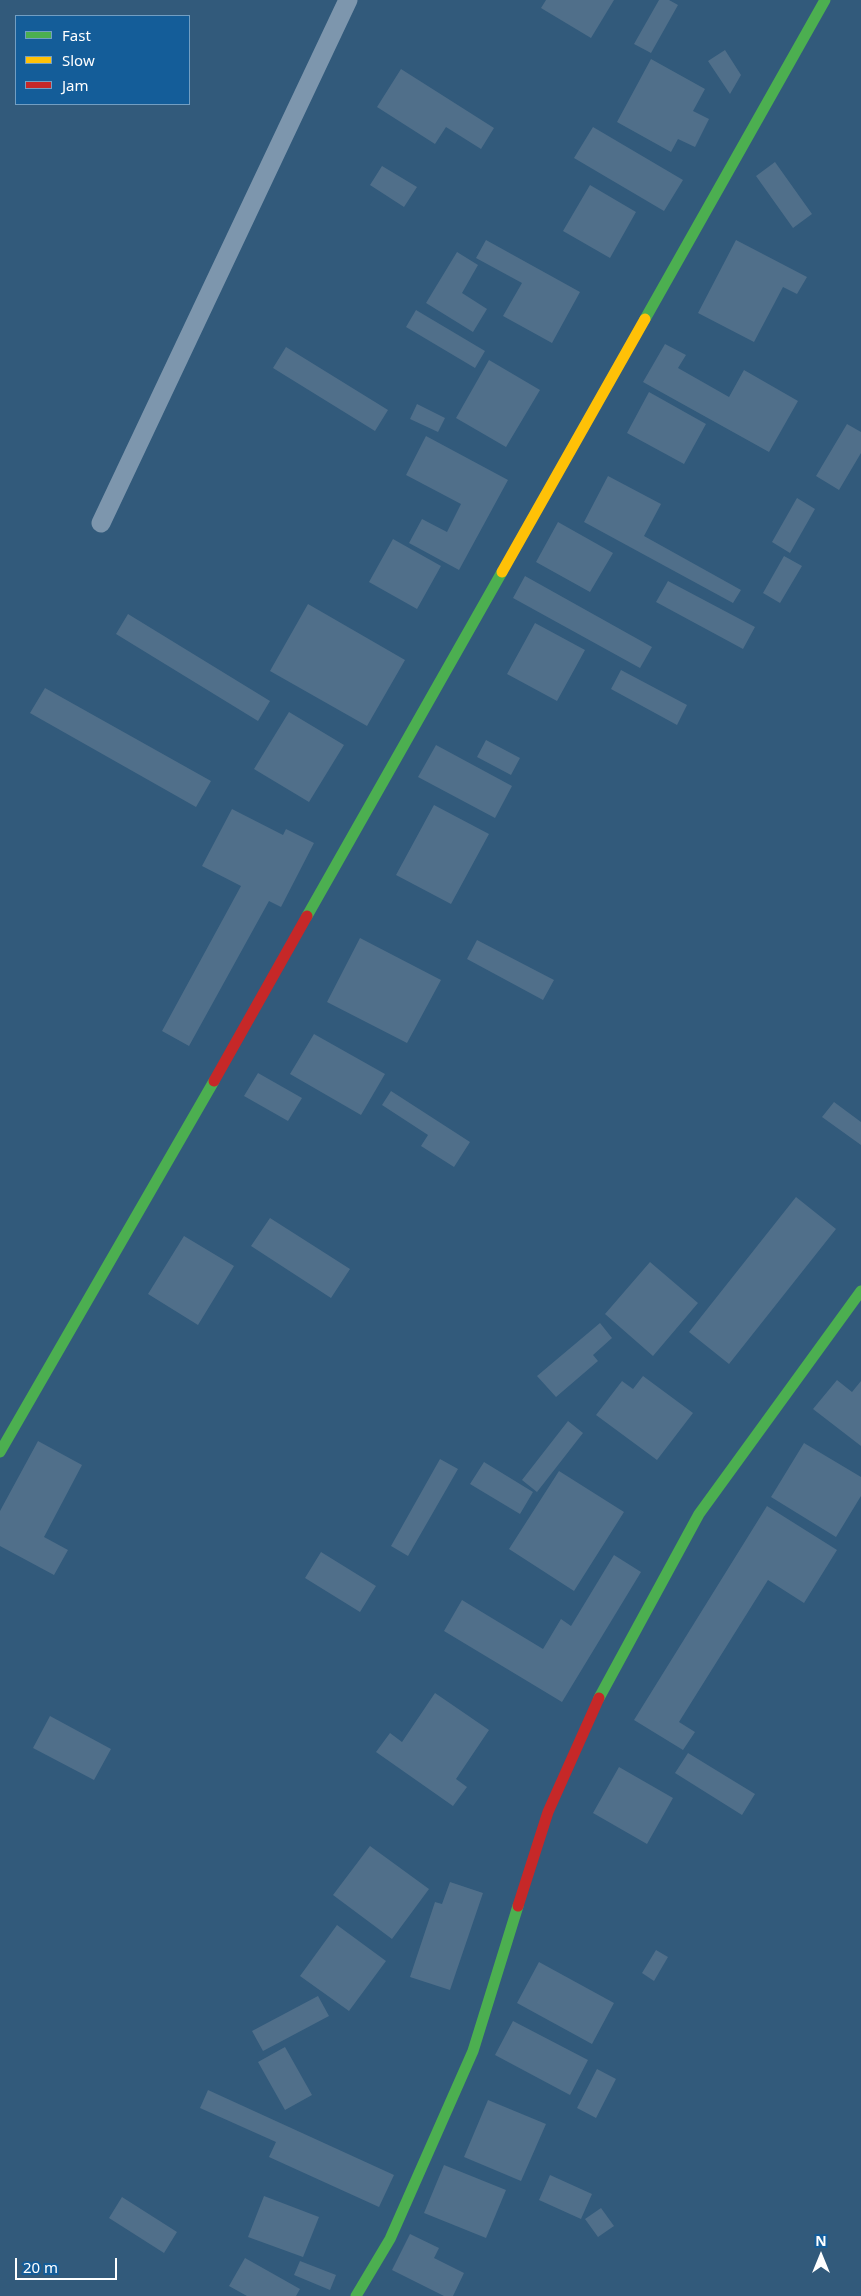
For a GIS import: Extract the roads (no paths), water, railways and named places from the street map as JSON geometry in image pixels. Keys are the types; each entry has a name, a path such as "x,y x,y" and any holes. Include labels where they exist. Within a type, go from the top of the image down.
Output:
{"street":[{"path":"0,1452 189,1125 825,0"},
{"path":"356,2296 390,2239 473,2051 548,1812 603,1689 699,1514 861,1291"}],"lane":[{"path":"100,523 348,0"}]}
